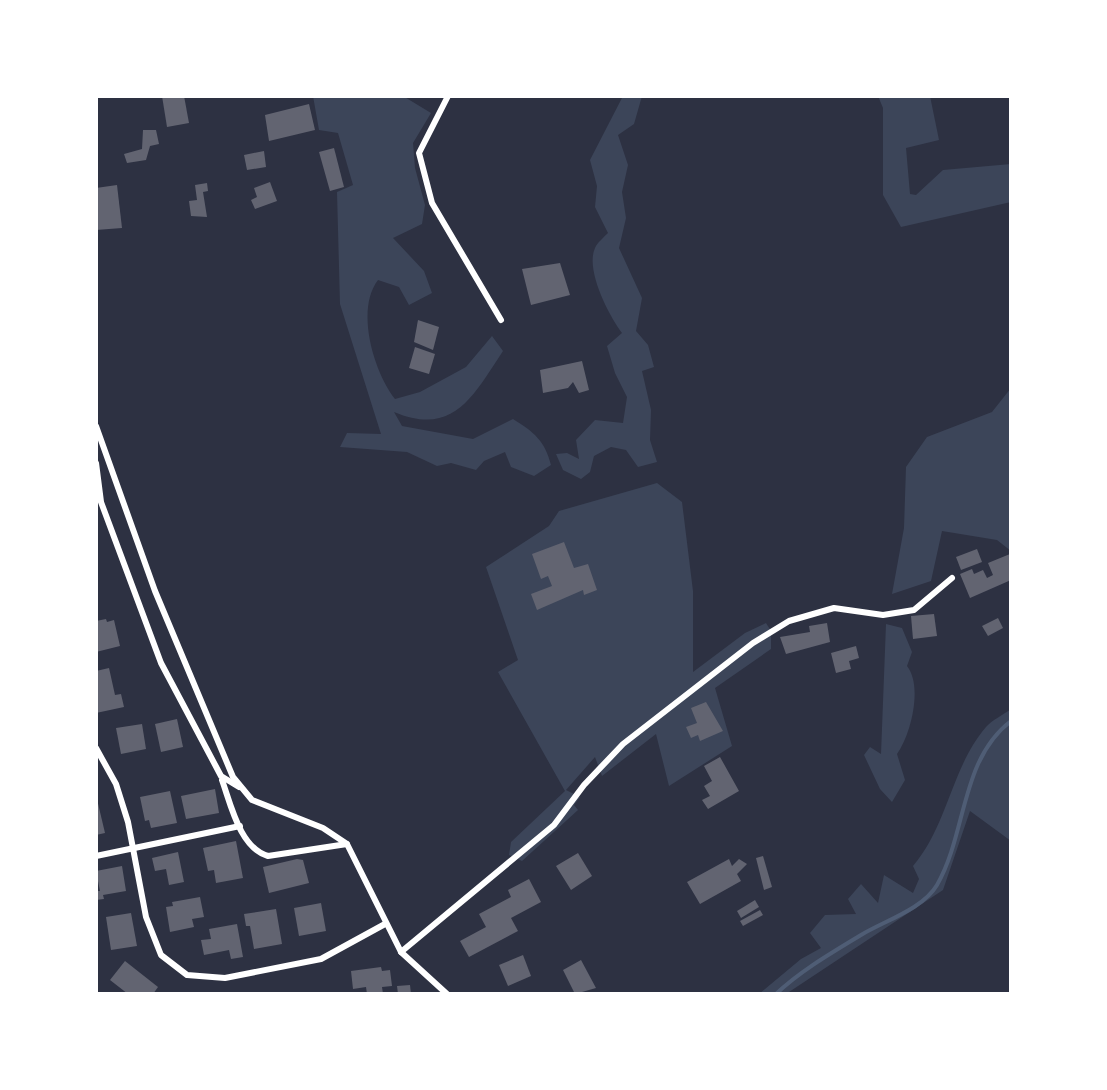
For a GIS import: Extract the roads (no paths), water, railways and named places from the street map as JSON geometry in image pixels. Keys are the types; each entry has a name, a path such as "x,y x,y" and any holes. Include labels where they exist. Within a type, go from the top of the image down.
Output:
{"street":[{"path":"448,96 419,153 432,203 501,320"},
{"path":"96,426 225,765 252,800 323,828 347,844 358,860 385,924 401,952 447,994"},
{"path":"99,440 96,461 101,502 161,663 221,776 251,847 268,856 320,845 347,844"},
{"path":"401,952 554,825 623,744 753,643 789,621 834,608 883,615 914,610 952,578"},
{"path":"96,748 116,784 133,848 146,917 161,955 187,975 225,978 321,959 385,924"},
{"path":"221,776 239,787"},
{"path":"96,856 240,826"}],"waterway":[{"path":"776,994 817,962 913,908 931,893 947,865 973,776 982,756 994,737 1011,721"}]}
